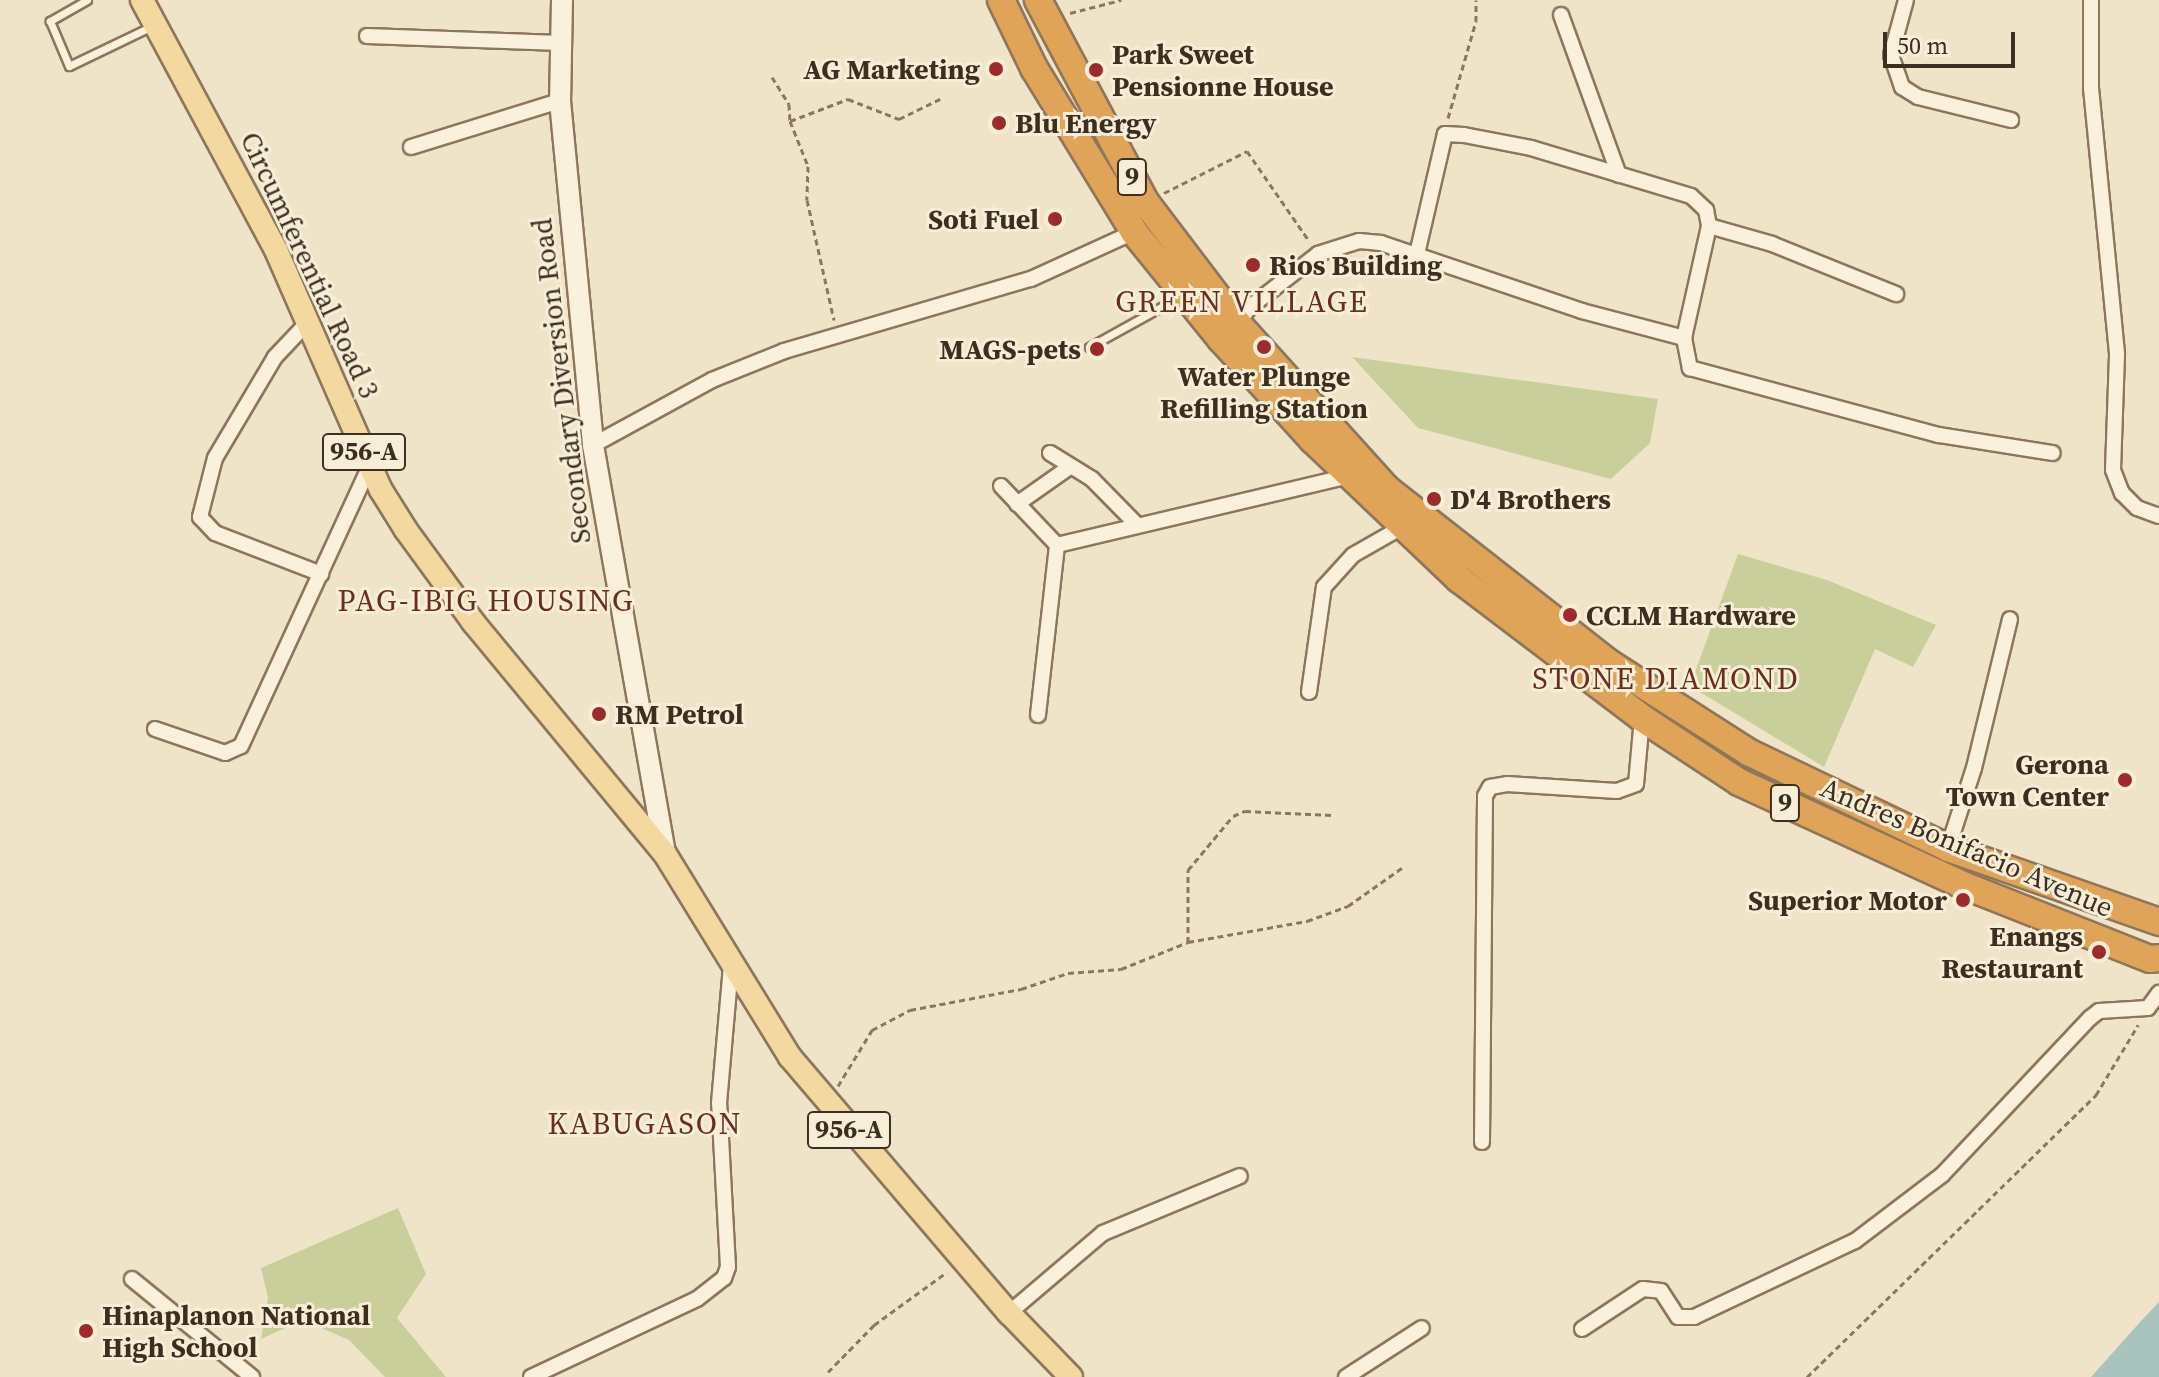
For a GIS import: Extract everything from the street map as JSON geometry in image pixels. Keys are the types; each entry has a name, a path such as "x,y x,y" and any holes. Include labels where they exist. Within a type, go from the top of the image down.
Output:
{"highway":[{"name":"Andres Bonifacio Avenue","path":"1001,0 1034,68 1134,232 1188,292 1387,489 1609,663 1748,752 1948,848 2159,922"},
{"name":"Andres Bonifacio Avenue","path":"1038,0 1146,203 1229,332 1348,476 1402,527 1528,634 1642,718 1739,782 1937,873 2150,959 2159,958"}],"main road":[{"name":"Circumferential Road 3","path":"142,0 309,321 370,465 438,577 665,854"},
{"name":"Secondary Diversion Road","path":"665,854 731,967 825,1100 1009,1313 1071,1377"}],"street":[{"name":"Secondary Diversion Road","path":"562,0 560,101 593,445 665,854"},
{"path":"1906,0 1891,55 1902,87 1918,97 2011,120"},
{"path":"2091,0 2091,88 2117,355 2113,470 2122,493 2137,508 2159,516"},
{"path":"1561,15 1619,175"},
{"path":"367,36 560,43"},
{"path":"411,147 560,101"},
{"path":"1417,254 1445,134 1531,148 1691,196 1706,210 1709,226 1684,338 1690,368 1939,435 2053,453"},
{"path":"1709,226 1772,244 1896,294"},
{"path":"593,445 712,380 838,336 1031,279 1134,232"},
{"path":"1229,332 1250,307 1318,254 1359,241 1417,254 1582,311 1684,338"},
{"path":"309,321 275,357 215,458 200,517 215,533 321,574"},
{"path":"1050,453 1105,491 1137,525"},
{"path":"155,729 225,753 241,746 370,465"},
{"path":"1017,504 1071,466"},
{"path":"1057,545 1348,476"},
{"path":"1001,486 1057,545"},
{"path":"1309,692 1324,587 1353,555 1402,527"},
{"path":"1038,715 1057,545"},
{"path":"1937,873 1974,768 2010,619"},
{"path":"1482,1142 1485,796 1490,787 1507,784 1617,791 1636,784 1642,718"},
{"path":"531,1377 697,1299 724,1278 728,1267 719,1103 731,967"},
{"path":"1582,1329 1643,1289 1661,1291 1678,1317 1694,1317 1855,1241 1942,1175 2090,1018 2099,1011 2148,1008 2159,993"},
{"path":"1009,1313 1103,1233 1240,1176"},
{"path":"132,1279 252,1377"},
{"path":"1346,1377 1422,1328"}],"lane":[{"path":"87,0 50,21 69,66 156,24"},
{"path":"1089,347 1188,292"}],"path":[{"path":"1445,134 1476,21 1476,0"},
{"path":"772,77 789,104 790,121 808,166 807,200 838,336"},
{"path":"790,121 848,99 899,119 942,98"},
{"path":"1146,203 1247,151 1318,254"},
{"path":"1188,942 1188,870 1233,816 1245,811 1333,815"},
{"path":"825,1100 872,1030 910,1010 1021,989 1068,973 1121,969 1188,942 1307,921 1348,906 1403,867"},
{"path":"1807,1377 2096,1095 2148,1008"},
{"path":"828,1372 874,1325 963,1261"}],"green space":[{"path":"1352,357 1658,399 1650,443 1611,479 1418,428"},
{"path":"1738,554 1827,580 1936,625 1913,667 1875,649 1824,767 1690,686"},
{"path":"398,1208 426,1274 397,1318 446,1377 385,1377 349,1340 303,1320 261,1339 268,1298 261,1268"}],"water":[{"path":"2159,1302 2159,1377 2091,1377 2141,1321"}],"place":[{"name":"AG Marketing","path":"996,69"},
{"name":"Park Sweet Pensionne House","path":"1096,70"},
{"name":"Blu Energy","path":"999,123"},
{"name":"Soti Fuel","path":"1055,219"},
{"name":"Rios Building","path":"1253,265"},
{"name":"Water Plunge Refilling Station","path":"1264,347"},
{"name":"MAGS-pets","path":"1097,349"},
{"name":"D'4 Brothers","path":"1434,499"},
{"name":"CCLM Hardware","path":"1570,615"},
{"name":"RM Petrol","path":"599,714"},
{"name":"Gerona Town Center","path":"2125,780"},
{"name":"Superior Motor","path":"1963,900"},
{"name":"Enangs Restaurant","path":"2099,952"},
{"name":"Hinaplanon National High School","path":"86,1331"}],"district":[{"name":"GREEN VILLAGE","path":"1242,302"},
{"name":"PAG-IBIG HOUSING","path":"486,601"},
{"name":"STONE DIAMOND","path":"1666,679"},
{"name":"KABUGASON","path":"645,1124"}]}
